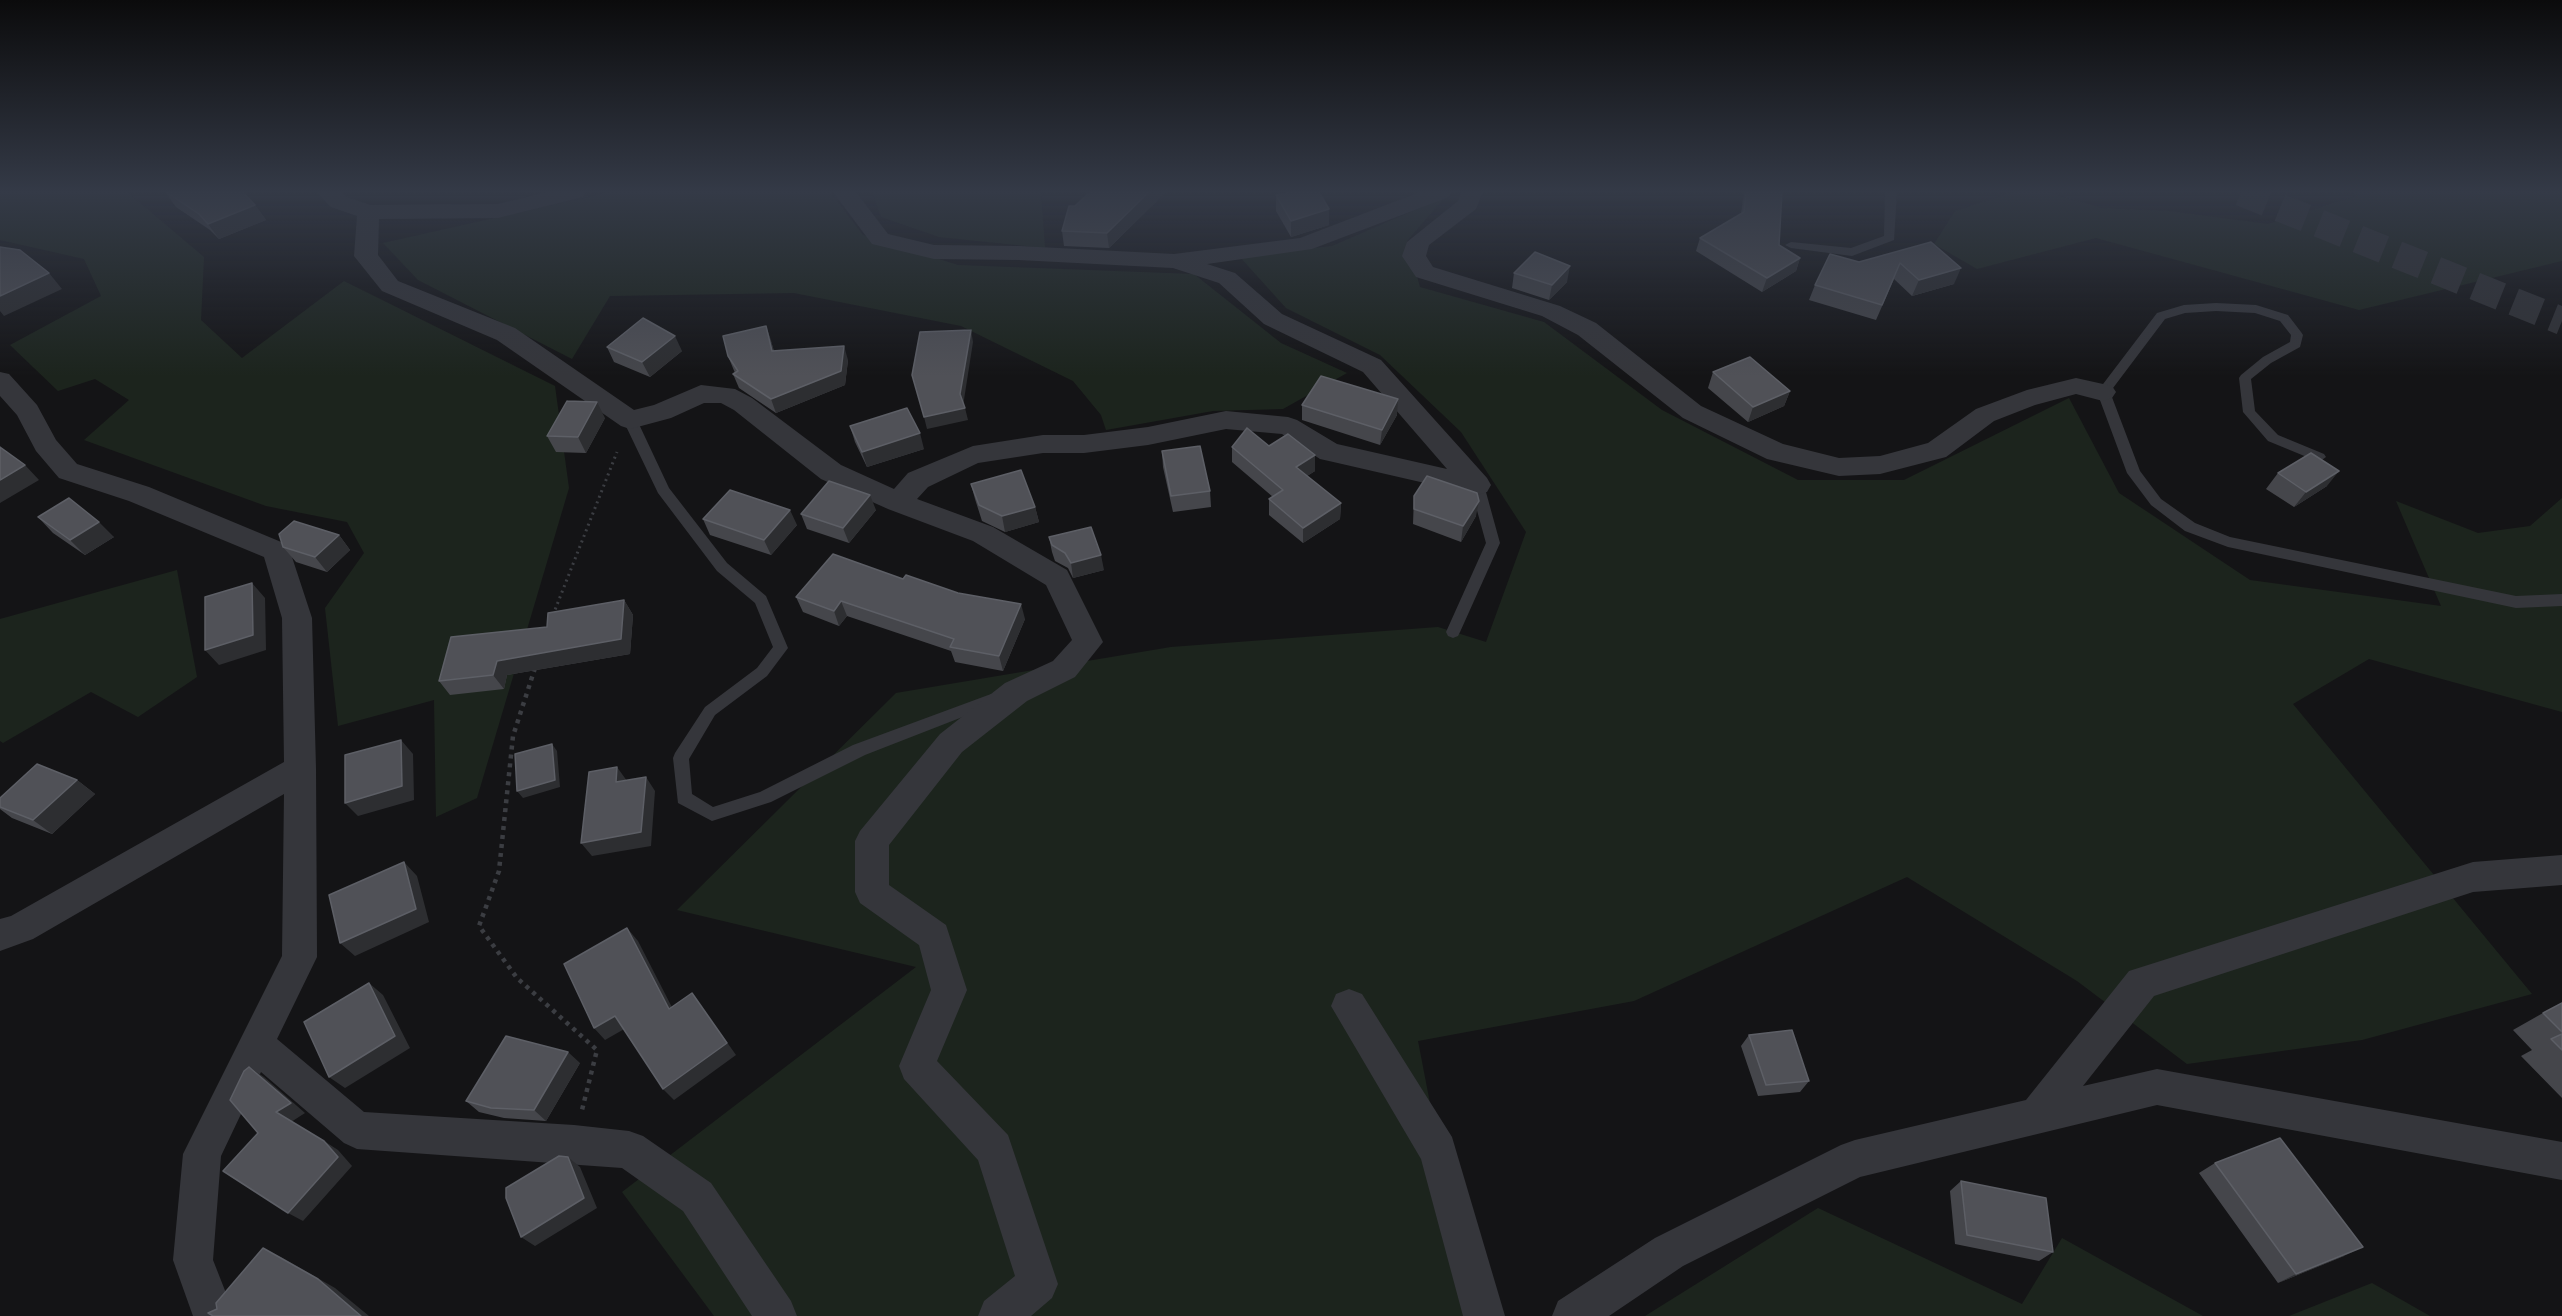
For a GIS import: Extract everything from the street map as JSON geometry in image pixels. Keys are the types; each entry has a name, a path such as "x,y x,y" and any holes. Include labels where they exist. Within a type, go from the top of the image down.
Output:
{"street":[{"path":"366,253 390,286 506,334 630,420 662,412 701,394 726,395 743,404 831,472 898,502 982,534 1057,578 1088,642 1064,669 1016,692 951,744 872,841 872,892 934,936 949,990 917,1066 994,1149 1038,1284 999,1316"},
{"path":"1027,253 1174,261 1232,253"},
{"path":"1415,253 1414,256 1424,272 1551,311 1578,324 1692,412 1776,452 1839,467 1880,465 1937,450 1985,415 2026,399 2076,386 2103,393"},
{"path":"1174,261 1227,278 1273,319 1372,366 1477,485"},
{"path":"0,380 28,411 45,445 68,471 139,494 276,551 297,618 300,769 299,957 202,1154 194,1260 214,1316"},
{"path":"898,502 918,480 973,455 1043,444 1084,444 1137,437 1226,420 1288,426 1329,452 1477,485"},
{"path":"0,935 21,928 300,769"},
{"path":"2038,1114 2142,983 2473,876 2562,870"},
{"path":"1349,1006 1438,1151 1484,1316"},
{"path":"257,1045 357,1130 574,1144 629,1150 697,1197 776,1316"},
{"path":"1573,1316 1669,1252 1855,1159 2157,1087 2562,1161"}],"lane":[{"path":"2319,457 2273,438 2249,412 2245,378 2267,360 2296,344 2297,335 2284,318 2256,309 2216,307 2184,309 2161,316 2103,393 2134,473 2156,502 2190,527 2228,542 2516,602 2562,600"},
{"path":"630,420 663,490 722,567 761,600 781,648 762,672 710,711 681,758 684,798 712,814 755,801 859,750 1016,692"},
{"path":"1453,632 1492,543 1477,485"}],"path":[{"path":"550,621 630,420"},
{"path":"537,663 513,736 499,871 479,926 517,978 597,1050 574,1144"}],"shaded area":[{"path":"59,253 200,253 204,257 201,320 242,358 344,281 555,386 569,488 477,798 436,817 434,700 338,726 325,608 364,553 347,522 266,506 84,440 129,400 95,379 58,391 10,345 101,296 84,259"},
{"path":"393,253 921,253 958,265 1194,274 1281,343 1347,373 1283,409 1213,411 1106,430 1101,415 1073,381 961,326 794,293 610,296 572,359 418,280"},
{"path":"1263,253 1411,253 1420,287 1544,322 1662,410 1798,480 1904,480 2069,398 2119,493 2250,580 2441,606 2396,501 2478,533 2530,526 2562,498 2562,712 2369,659 2293,704 2532,994 2362,1040 2187,1064 2077,981 1907,877 1634,1001 1418,1041 1471,1316 714,1316 622,1192 916,967 677,910 896,693 1171,647 1438,627 1486,642 1526,532 1461,432 1380,355 1286,308 1239,256"},
{"path":"1950,253 2037,253 1977,269"},
{"path":"2152,253 2562,253 2562,261 2359,310"},
{"path":"177,570 197,677 138,717 91,692 3,743 0,741 0,619"},
{"path":"1818,1208 2022,1304 2062,1238 2203,1316 1645,1316"},
{"path":"2372,1283 2430,1316 2289,1316"}],"building":[{"path":"0,253 24,253 49,273 0,296"},
{"path":"1534,253 1570,266 1552,285 1514,273"},
{"path":"1726,253 1793,253 1800,258 1767,278"},
{"path":"1890,253 1944,253 1961,268 1919,280 1900,263 1882,305 1815,285 1830,254 1859,262"},
{"path":"643,318 675,336 642,362 607,347"},
{"path":"766,326 772,351 844,346 841,371 771,399 733,374 738,371 728,356 723,336"},
{"path":"971,330 960,394 965,408 924,417 912,375 920,332"},
{"path":"1750,357 1790,391 1753,407 1713,372"},
{"path":"1321,376 1398,399 1382,430 1302,405"},
{"path":"567,401 597,402 578,437 547,436"},
{"path":"907,408 920,433 862,452 850,426"},
{"path":"1247,428 1269,446 1288,434 1315,455 1296,467 1341,503 1303,528 1269,499 1283,490 1232,447"},
{"path":"1200,446 1210,491 1171,496 1162,451"},
{"path":"0,447 25,465 0,480"},
{"path":"2311,453 2339,471 2306,492 2278,473"},
{"path":"1021,470 1035,507 1002,516 979,505 971,484"},
{"path":"1427,476 1477,493 1479,501 1463,526 1414,509 1414,496"},
{"path":"829,481 870,495 843,528 801,514"},
{"path":"730,490 790,510 764,540 703,519"},
{"path":"69,498 99,522 70,540 38,517"},
{"path":"294,521 339,535 315,557 283,547 279,534"},
{"path":"1091,527 1101,555 1071,563 1065,553 1052,545 1049,537"},
{"path":"833,554 903,579 906,575 958,593 1021,604 999,656 950,647 954,639 841,601 834,611 796,597"},
{"path":"252,583 253,635 205,650 205,597"},
{"path":"624,600 621,639 497,661 493,675 439,681 451,637 547,627 548,613"},
{"path":"401,740 402,786 345,803 345,755"},
{"path":"552,744 555,780 517,791 515,754"},
{"path":"37,764 77,780 33,820 0,807 0,798"},
{"path":"617,767 616,782 646,777 641,832 581,843 589,772"},
{"path":"404,862 416,909 340,943 329,895"},
{"path":"627,928 669,1009 692,993 727,1043 663,1089 615,1016 594,1028 564,964"},
{"path":"369,983 395,1036 329,1077 304,1022"},
{"path":"2562,1003 2562,1032 2543,1013"},
{"path":"1792,1030 1809,1081 1766,1085 1749,1035"},
{"path":"2562,1034 2562,1050 2551,1039"},
{"path":"506,1036 568,1052 534,1110 491,1108 466,1101"},
{"path":"249,1067 291,1103 276,1112 324,1141 338,1157 288,1213 223,1171 258,1133 230,1100 244,1071"},
{"path":"2280,1138 2363,1247 2296,1274 2215,1163"},
{"path":"559,1156 568,1157 584,1198 521,1237 506,1198 506,1188"},
{"path":"1961,1181 2046,1198 2053,1252 1967,1235"},
{"path":"263,1248 318,1279 361,1316 213,1316 208,1313 217,1309 216,1303"}],"tunnel":[{"path":"2394,253 2562,321"}]}
